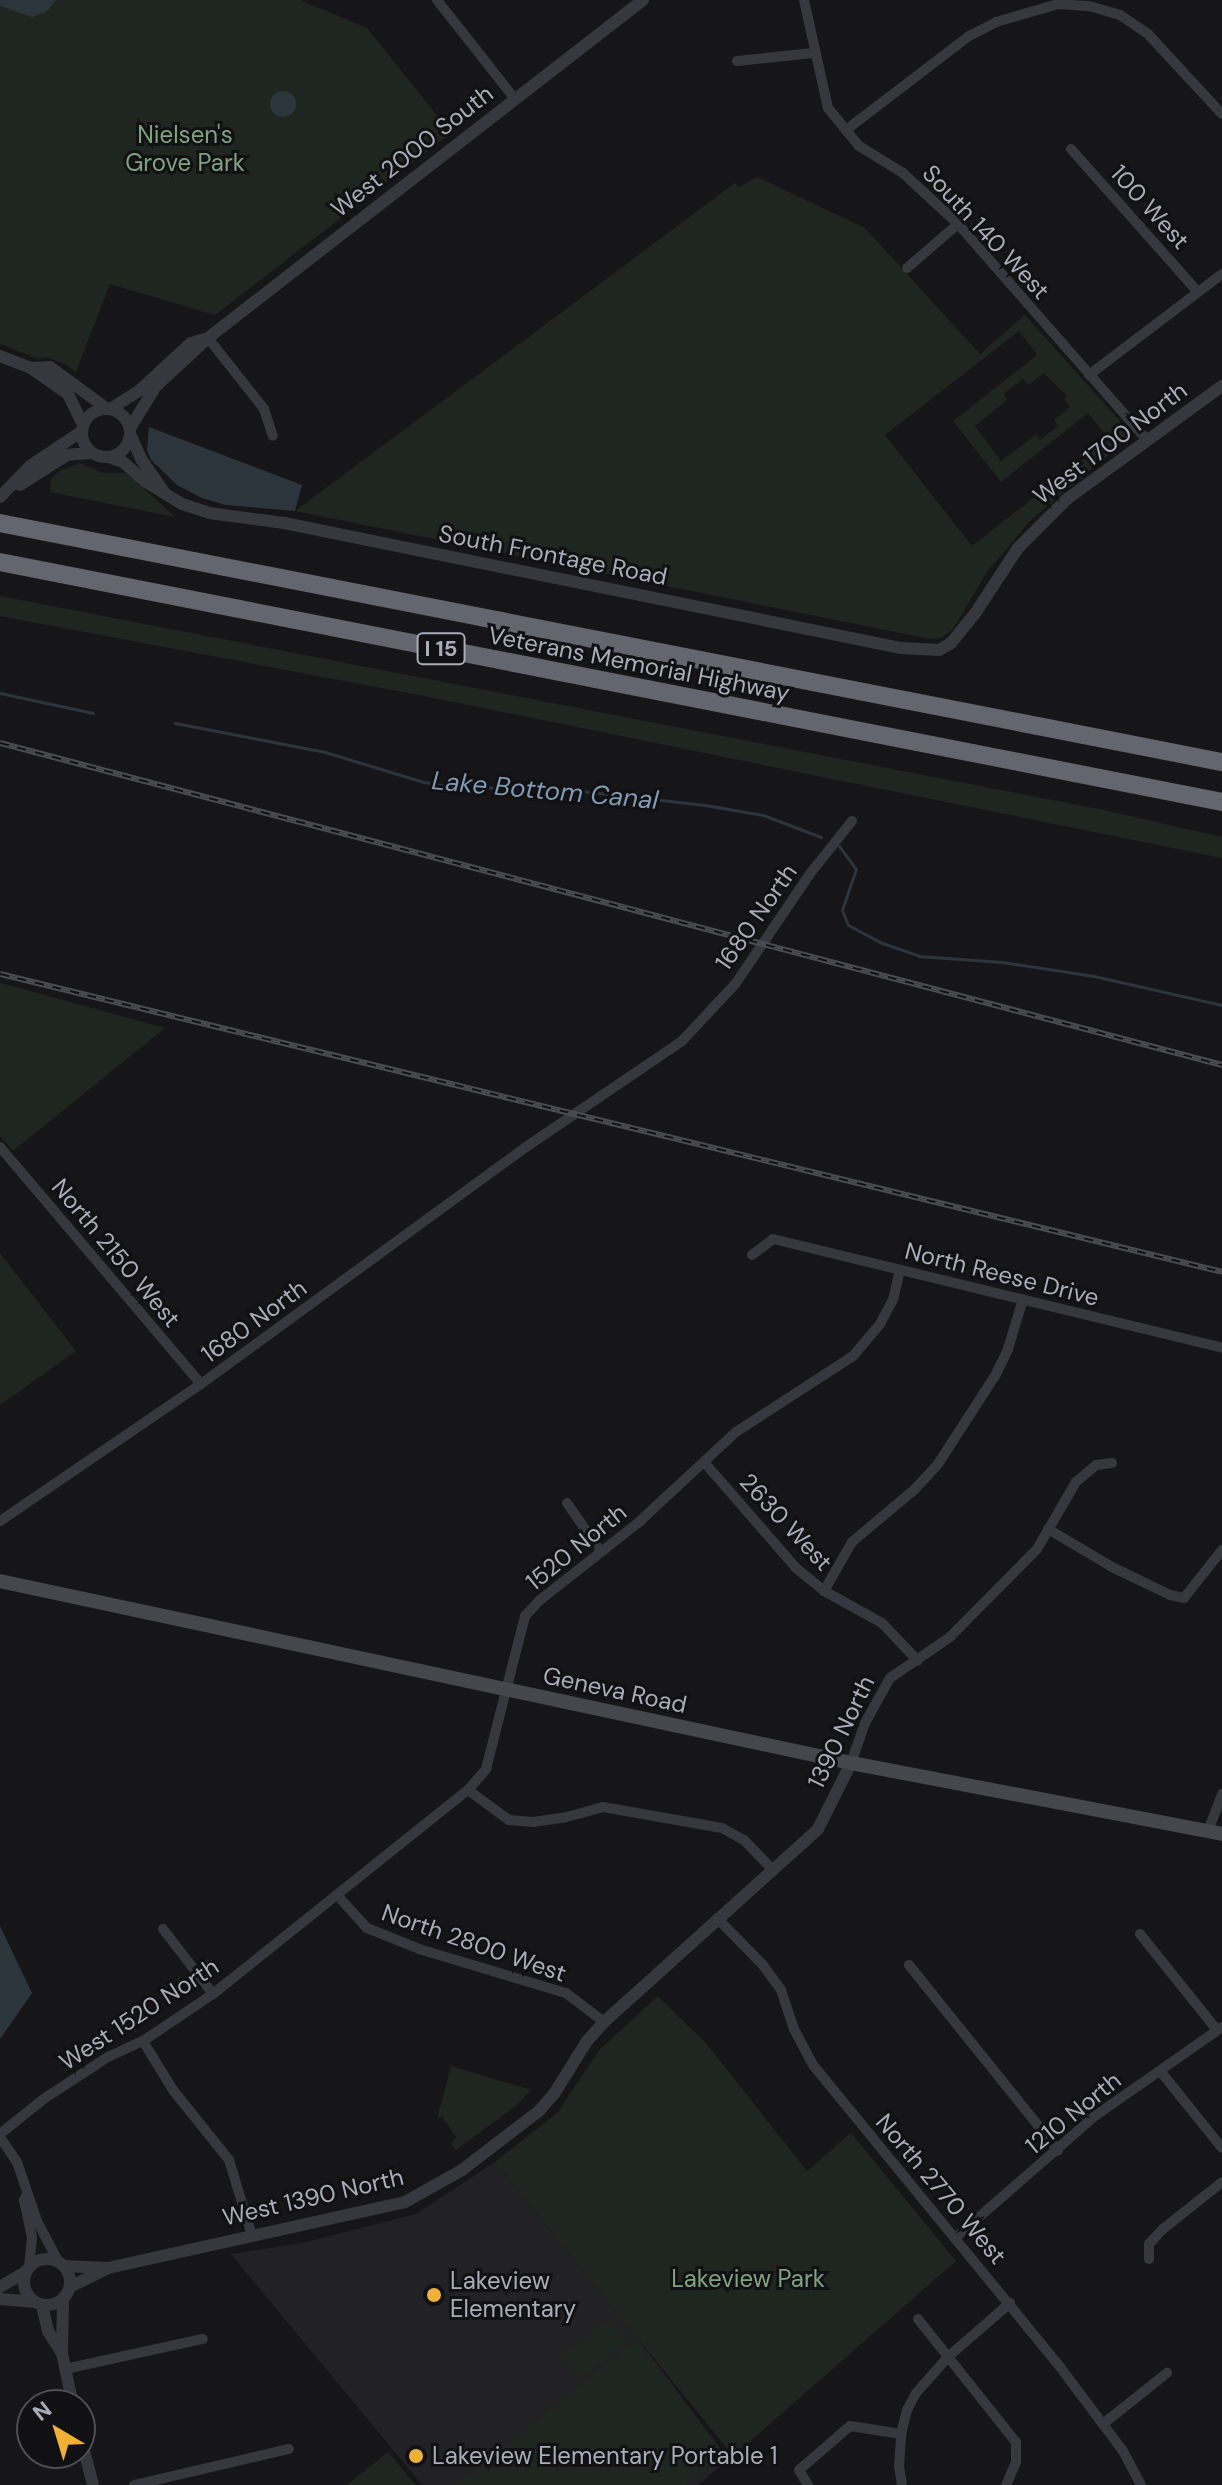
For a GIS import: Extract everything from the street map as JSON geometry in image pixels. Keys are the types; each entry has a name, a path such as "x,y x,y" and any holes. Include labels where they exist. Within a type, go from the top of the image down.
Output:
{"highway":[{"name":"Veterans Memorial Highway","path":"9,525 1222,762"},
{"name":"Veterans Memorial Highway","path":"0,562 1222,802"}],"main road":[{"name":"Geneva Road","path":"0,1581 851,1763 1215,1833"}],"street":[{"path":"437,0 515,99"},
{"name":"West 2000 South","path":"130,431 156,386 208,338 643,0"},
{"name":"South 140 West","path":"804,0 813,53 828,108 859,146 903,173 958,224 1148,441"},
{"path":"846,130 969,36 996,22 1058,4 1089,6 1120,15 1147,33 1222,114"},
{"path":"737,61 813,53"},
{"name":"100 West","path":"1071,149 1198,292"},
{"path":"907,268 958,224"},
{"path":"1089,375 1222,274"},
{"path":"208,338 264,409 273,436"},
{"name":"West 2000 South","path":"108,408 140,390 191,343 208,338"},
{"path":"0,356 31,368 68,394 82,428 84,443 92,453"},
{"path":"0,498 59,459 92,453 109,457 123,449 130,431 123,415 50,367 31,368"},
{"name":"West 1700 North","path":"939,650 951,643 966,625 1008,560 1044,521 1084,484 1222,386"},
{"path":"0,498 30,466 82,428 92,413 108,408"},
{"name":"South Frontage Road","path":"130,431 141,459 163,491"},
{"name":"South Frontage Road","path":"109,457 123,462 146,482 182,504 209,513 300,526 901,648 939,650"},
{"name":"1680 North","path":"0,1521 201,1384 526,1147 543,1129 608,1084 650,1062 687,1036 736,983 802,885 852,821"},
{"name":"North 2150 West","path":"0,1147 201,1384"},
{"name":"North Reese Drive","path":"752,1255 773,1239 1222,1348"},
{"name":"1520 North","path":"337,1895 468,1790 486,1769 525,1616 736,1432 853,1356 887,1312 900,1270"},
{"path":"824,1591 852,1542 907,1497 938,1464 995,1376 1008,1349 1023,1299"},
{"name":"2630 West","path":"704,1462 796,1568 824,1591 882,1623 918,1661"},
{"name":"1390 North","path":"604,2022 818,1829 851,1763 865,1723 890,1678 950,1637 1037,1549 1076,1482 1096,1465 1112,1463"},
{"path":"567,1503 601,1552"},
{"path":"1048,1529 1112,1567 1170,1595 1184,1598 1222,1550"},
{"path":"468,1790 509,1820 533,1822 563,1818 603,1807 722,1828 744,1840 773,1870"},
{"path":"1215,1833 1222,1794"},
{"name":"West 1520 North","path":"0,2135 45,2098 108,2057 143,2041 213,1994 337,1895"},
{"name":"North 2800 West","path":"337,1895 367,1928 419,1949 566,1993 604,2022"},
{"name":"North 2770 West","path":"717,1918 763,1965 781,1990 794,2029 813,2065 1010,2303 1123,2451 1141,2485"},
{"path":"163,1929 213,1994"},
{"path":"1140,1934 1220,2028"},
{"path":"909,1965 1058,2150"},
{"name":"West 1390 North","path":"70,2287 108,2268 405,2202 434,2187 539,2111 554,2094 587,2041 604,2022"},
{"name":"1210 North","path":"955,2238 1095,2116 1220,2028"},
{"path":"143,2041 173,2090 229,2160 252,2235"},
{"path":"1161,2072 1222,2148"},
{"path":"0,2135 17,2162 27,2194 70,2287 63,2300 62,2353 69,2389"},
{"path":"1149,2259 1149,2244 1163,2229 1222,2182"},
{"path":"27,2194 24,2200 32,2238 25,2290 38,2304 48,2331 62,2353"},
{"path":"0,2287 42,2259 61,2264"},
{"name":"West 1390 North","path":"61,2264 108,2268"},
{"path":"0,2299 38,2304 63,2300"},
{"path":"902,2485 899,2466 901,2434 907,2410 916,2393 949,2356 1010,2303"},
{"path":"918,2319 1016,2442 1016,2462 1006,2485"},
{"path":"65,2369 203,2339"},
{"path":"1103,2424 1167,2373"},
{"path":"808,2485 799,2470 850,2426 901,2434"},
{"path":"134,2485 289,2449"}],"shaded area":[{"path":"0,0 56,0 46,12 32,17 0,6"},
{"path":"283,91 293,94 296,104 293,114 283,117 273,114 270,104 273,94"},
{"path":"149,427 302,485 295,511 226,505 202,498 177,485 151,460 147,450"},
{"path":"0,1926 32,1993 0,2039"},
{"name":"Lakeview Elementary","path":"495,2162 636,2336 728,2459 698,2485 422,2485 231,2254 302,2243 416,2214"}],"green space":[{"name":"Nielsen's Grove Park","path":"0,0 300,0 367,28 451,133 215,315 110,284 76,372 46,357 39,359 0,344"},
{"path":"757,177 865,228 980,354 1025,315 1128,430 1127,439 1031,520 987,572 953,629 941,638 930,639 295,511 735,183 739,187","holes":["1019,331 1037,355 953,421 1001,482 1088,413 1109,439 972,546 885,435","1044,373 1067,396 1064,399 1070,407 1054,420 1058,426 1040,440 1036,435 1001,461 975,426 1007,400 1004,394 1023,379 1028,385"]},
{"path":"80,463 103,473 127,473 175,517 50,492 51,479 59,471"},
{"path":"0,596 1104,810 1222,837 1222,858 419,695 0,616"},
{"path":"0,983 165,1028 13,1151 0,1136"},
{"path":"0,1253 76,1351 0,1405"},
{"name":"Lakeview Park","path":"658,1996 706,2043 807,2171 851,2133 956,2261 733,2456 495,2162 558,2112 599,2050"},
{"path":"451,2066 531,2090 517,2105 456,2150 451,2144 456,2137 442,2116 437,2119"},
{"path":"609,2319 627,2342 579,2379 561,2356"},
{"path":"635,2341 724,2453 686,2485 456,2485"},
{"path":"388,2452 416,2485 347,2485"}],"waterway":[{"name":"Lake Bottom Canal","path":"0,693 93,713"},
{"name":"Lake Bottom Canal","path":"175,723 325,752 424,782 457,788 545,787 705,805 763,815 821,837"},
{"name":"Lake Bottom Canal","path":"839,846 856,869 842,910 848,925 882,943 919,956 1002,962 1094,976 1222,1005"}],"railway":[{"path":"0,743 1222,1065"},
{"path":"0,974 1222,1272"}],"place":[{"name":"Lakeview Elementary","path":"434,2295"},
{"name":"Lakeview Elementary Portable 1","path":"416,2456"}]}
